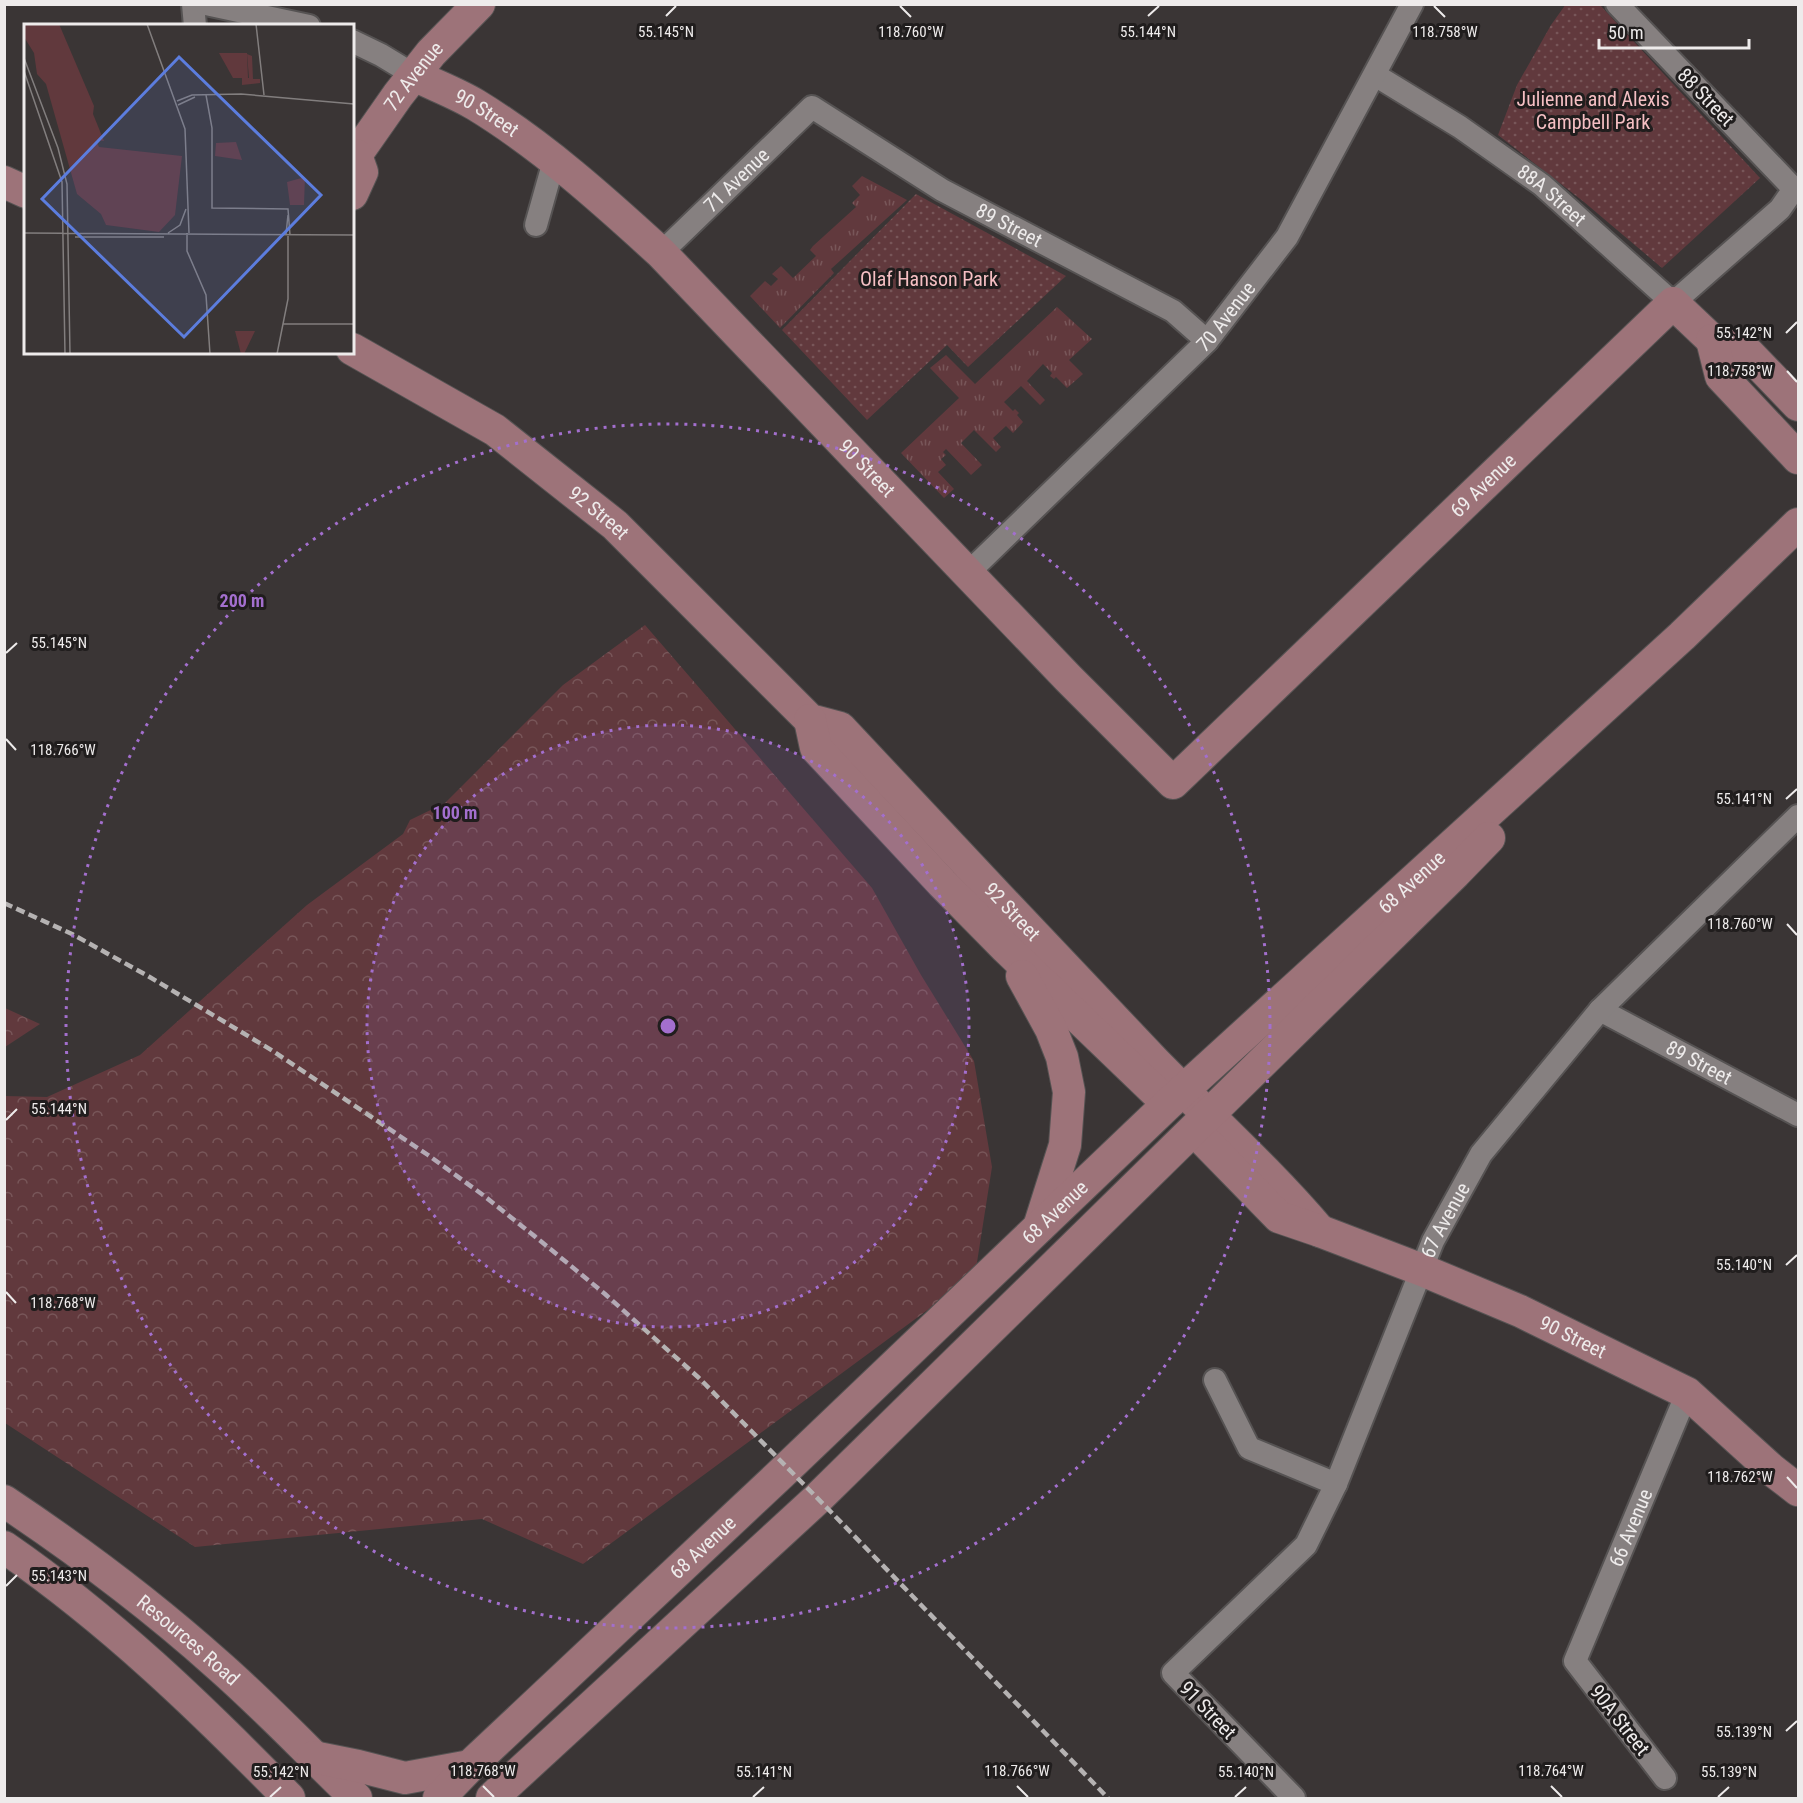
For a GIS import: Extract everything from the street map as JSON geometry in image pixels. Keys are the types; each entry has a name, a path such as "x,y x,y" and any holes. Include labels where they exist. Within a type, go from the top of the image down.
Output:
{"main road":[{"name":"72 Avenue","path":"354,190 362,172 354,156 431,53 479,4"},
{"name":"90 Street","path":"414,75 475,105 536,147 612,208 662,253 1068,678 1173,783"},
{"path":"4,182 24,191"},
{"name":"88A Street","path":"1673,303 1712,340 1748,353 1798,405"},
{"name":"69 Avenue","path":"1173,783 1673,303"},
{"path":"1712,340 1721,376 1798,458"},
{"name":"92 Street","path":"354,350 495,430 615,525 810,720 840,728 1039,940 1200,1122"},
{"name":"68 Avenue","path":"439,1798 470,1766 1038,1231 1176,1097 1682,636 1798,524"},
{"name":"68 Avenue","path":"493,1798 817,1499 1455,873 1682,636"},
{"name":"92 Street","path":"810,720 816,748 942,883 1006,948 1176,1097"},
{"path":"1006,948 1051,1029 1062,1058 1069,1092 1065,1145 1038,1231"},
{"name":"90 Street","path":"1200,1122 1279,1217 1422,1270 1520,1311 1687,1393 1772,1470 1798,1490"},
{"name":"Resources Road","path":"4,1501 66,1542 147,1605 219,1666 356,1798"},
{"name":"Resources Road","path":"4,1547 104,1622 154,1666 213,1720 288,1798"},
{"path":"313,1757 405,1778 470,1766"}],"street":[{"path":"193,4 195,24"},
{"path":"206,4 300,24"},
{"name":"70 Avenue","path":"968,573 1207,341 1287,237 1412,4"},
{"name":"88 Street","path":"1617,4 1794,189"},
{"path":"354,42 414,75"},
{"name":"88A Street","path":"1375,75 1460,127 1542,185 1673,303"},
{"name":"89 Street","path":"812,107 942,190 1173,311 1207,341"},
{"name":"71 Avenue","path":"662,253 812,107"},
{"path":"536,225 554,161"},
{"name":"69 Avenue","path":"1673,303 1780,209 1794,189"},
{"name":"67 Avenue","path":"1173,1673 1306,1545 1336,1484 1433,1241 1480,1154 1600,1010 1798,816"},
{"name":"89 Street","path":"1600,1010 1798,1115"},
{"path":"1215,1380 1249,1448 1336,1484"},
{"name":"66 Avenue","path":"1575,1661 1687,1393"},
{"name":"90A Street","path":"1575,1661 1665,1778"},
{"name":"91 Street","path":"1173,1673 1294,1798"}],"green space":[{"name":"Julienne and Alexis Campbell Park","path":"1566,4 1600,5 1760,178 1662,268 1584,202 1498,135 1517,85 1551,25"},
{"path":"862,176 907,200 831,269 834,273 780,328 750,296 765,281 771,286 778,279 772,274 781,266 793,278 816,256 810,250 813,246 856,207 852,203 860,195 852,186"},
{"name":"Olaf Hanson Park","path":"916,194 1066,276 968,367 947,345 867,420 782,330"},
{"path":"1057,307 1092,339 1069,360 1083,374 1067,388 1056,377 1054,379 1050,376 1052,373 1043,364 1027,381 1045,400 1040,405 1021,386 1004,402 1013,411 1015,409 1019,413 1017,415 1023,422 1013,433 1006,426 993,438 1001,447 996,452 974,430 961,443 982,465 971,475 946,449 943,452 946,455 941,459 946,465 938,472 954,489 944,498 901,453 959,398 930,368 946,355 975,384"},
{"path":"645,625 872,888 921,975 974,1061 992,1167 975,1275 583,1564 482,1519 195,1547 5,1423 4,1096 47,1097 140,1055 307,905 403,834 410,820 445,803 563,685"},
{"path":"5,1008 40,1024 5,1047"}],"railway":[{"path":"4,903 72,934 148,976 273,1051 428,1155 543,1243 605,1294 699,1378 1108,1798"}]}
